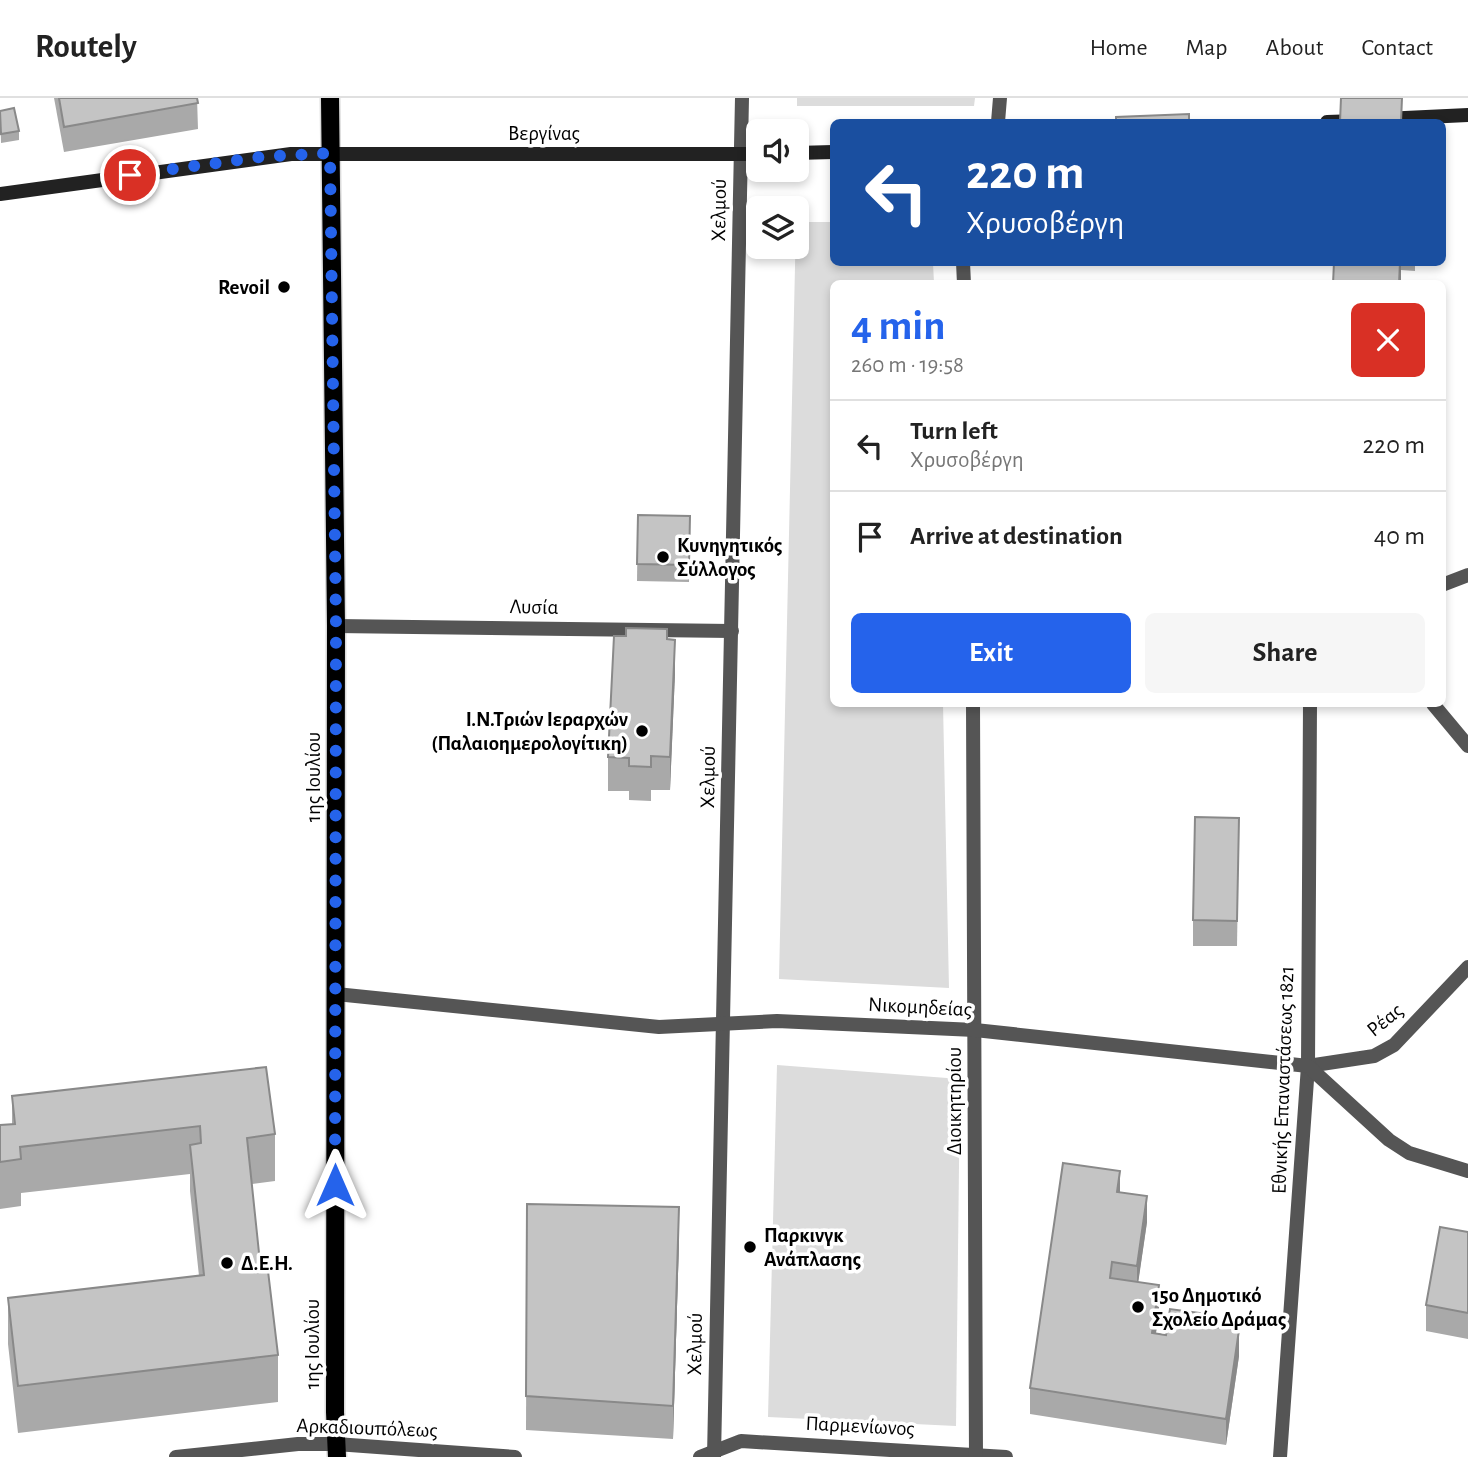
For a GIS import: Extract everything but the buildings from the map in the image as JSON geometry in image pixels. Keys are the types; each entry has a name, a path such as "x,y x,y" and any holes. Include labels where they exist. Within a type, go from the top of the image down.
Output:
{"main road":[{"name":"1ης Ιουλίου","path":"330,98 336,626 337,1450"},
{"path":"1387,119 1468,115"},
{"path":"809,153 830,152"},
{"name":"Βεργίνας","path":"0,194 260,157 330,153 746,155"}],"street":[{"name":"Χελμού","path":"709,1455 724,1024 742,98"},
{"path":"999,119 1000,98"},
{"path":"1446,583 1468,575"},
{"name":"Λυσία","path":"336,626 732,631"},
{"name":"Διοικητηρίου","path":"973,707 976,1455"},
{"name":"Εθνικής Επαναστάσεως 1821","path":"1280,1457 1308,1066 1310,707"},
{"path":"1436,707 1468,746"},
{"name":"Ρέας","path":"1308,1066 1374,1056 1394,1045 1468,967"},
{"name":"Νικομηδείας","path":"336,995 644,1027 777,1021 975,1030 1308,1066"},
{"path":"1308,1066 1389,1140 1409,1153 1468,1171"},
{"name":"Παρμενίωνος","path":"709,1455 741,1441 1006,1457"},
{"name":"Αρκαδιουπόλεως","path":"176,1457 298,1444 337,1450 515,1457"}],"shaded area":[{"path":"797,98 975,98 974,106 797,106"},
{"path":"809,222 830,222 830,266 933,266 934,280 830,280 830,707 943,707 949,988 779,979 795,259 809,259"},
{"path":"777,1065 960,1079 956,1426 768,1417"}],"place":[{"name":"Revoil","path":"284,287"},
{"name":"Κυνηγητικός Σύλλογος","path":"663,557"},
{"name":"Ι.Ν.Τριών Ιεραρχών (Παλαιοημερολογίτικη)","path":"642,731"},
{"name":"Παρκινγκ Ανάπλασης","path":"750,1247"},
{"name":"Δ.Ε.Η.","path":"227,1263"},
{"name":"15ο Δημοτικό Σχολείο Δράμας","path":"1138,1307"}],"route":[{"path":"130,175 260,157 330,153 336,626 335,1185"}]}
